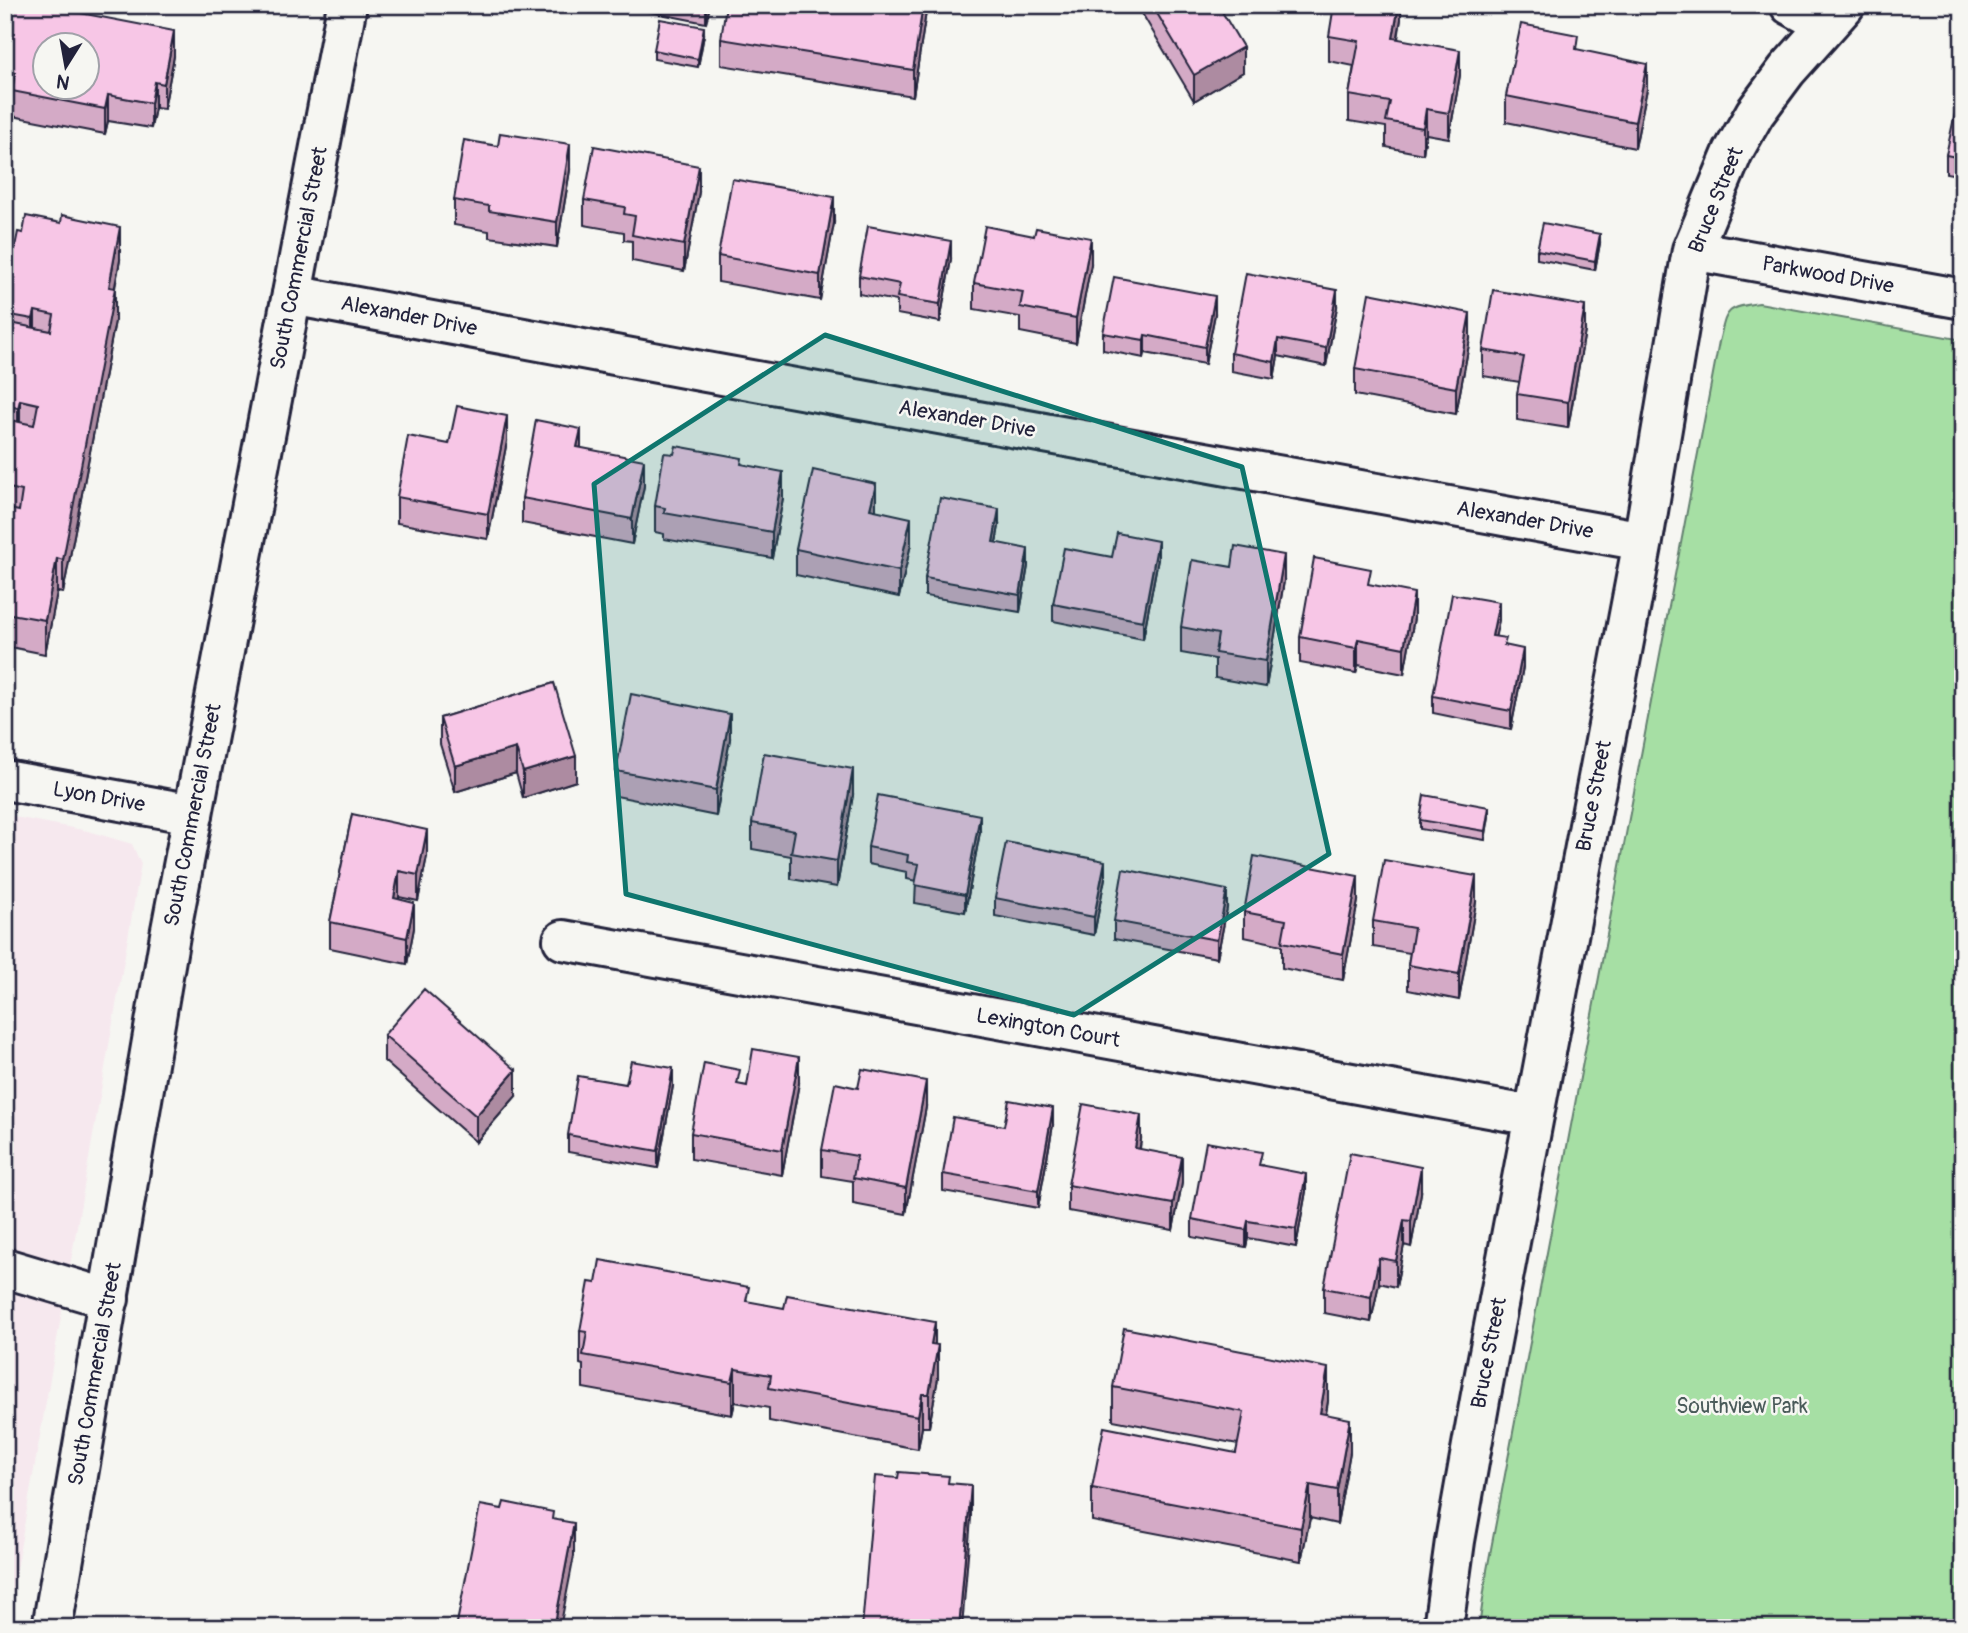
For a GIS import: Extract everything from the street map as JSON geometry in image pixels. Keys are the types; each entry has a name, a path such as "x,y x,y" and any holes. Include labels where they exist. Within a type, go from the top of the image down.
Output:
{"street":[{"name":"South Commercial Street","path":"52,1628 170,935 347,5"},
{"path":"1790,5 1836,15"},
{"name":"Bruce Street","path":"1443,1628 1480,1400 1643,541 1692,250 1733,152 1755,113 1787,70 1836,15"},
{"name":"Parkwood Drive","path":"1692,250 1963,299"},
{"name":"Alexander Drive","path":"292,295 1643,541"},
{"name":"Lyon Drive","path":"5,780 193,814"},
{"name":"Lexington Court","path":"563,940 1534,1116"},
{"path":"5,1268 109,1298"}],"highlighted area":[{"path":"825,335 1242,467 1329,854 1074,1015 626,894 594,484"}],"shaded area":[{"path":"5,815 88,831 132,844 141,864 6,1628"}],"green space":[{"name":"Southview Park","path":"1759,303 1963,340 1963,1628 1479,1628 1487,1570 1719,342 1729,312"}],"building":[{"path":"5,5 39,5 174,31 164,84 155,82 151,103 108,95 105,109 69,102 102,102 102,32 32,32 32,95 12,91 15,73 5,71"},
{"path":"726,5 923,5 913,70 721,39"},
{"path":"1152,5 1218,5 1243,47 1194,75"},
{"path":"1334,5 1399,5 1393,38 1460,50 1449,113 1426,109 1423,128 1386,121 1390,102 1349,95 1359,41 1329,36"},
{"path":"660,19 704,27 698,59 654,50"},
{"path":"1521,24 1578,35 1576,49 1647,64 1635,122 1506,96"},
{"path":"1957,104 1963,106 1963,184 1956,183 1961,158 1946,155"},
{"path":"500,133 570,144 557,222 489,211 489,206 454,200 464,140 498,146"},
{"path":"594,146 699,166 684,245 632,235 635,216 624,214 625,207 584,200"},
{"path":"732,179 834,197 820,275 718,256"},
{"path":"62,215 120,227 109,287 115,288 63,560 57,558 45,620 5,613 5,508 19,511 22,491 5,487 5,419 34,425 38,404 20,400 18,408 5,405 5,322 51,331 54,315 35,311 33,319 5,314 5,295 18,232 23,233 26,216 61,223"},
{"path":"1543,223 1600,234 1595,261 1537,250"},
{"path":"868,226 951,241 940,304 897,297 900,284 859,276"},
{"path":"985,226 1034,236 1036,228 1091,238 1076,318 1020,307 1023,292 974,283"},
{"path":"1246,273 1337,290 1326,348 1278,339 1274,362 1231,353"},
{"path":"1114,277 1215,296 1205,347 1145,335 1144,340 1103,333"},
{"path":"1493,290 1585,306 1568,402 1517,394 1524,357 1483,350"},
{"path":"1369,293 1470,313 1456,388 1355,369"},
{"path":"457,406 507,416 488,514 397,497 408,436 449,444"},
{"path":"536,420 581,429 577,447 644,460 632,519 522,498"},
{"path":"676,446 742,458 741,464 783,472 772,532 664,513 665,508 655,506 664,453 674,454"},
{"path":"813,470 876,484 870,509 911,518 899,571 796,549"},
{"path":"940,498 999,509 993,542 1028,549 1020,595 925,578"},
{"path":"1117,533 1158,541 1143,621 1053,604 1064,548 1112,557"},
{"path":"1235,546 1284,555 1266,661 1215,653 1218,634 1181,627 1192,560 1232,567"},
{"path":"1314,558 1371,569 1368,584 1414,593 1404,648 1358,639 1356,648 1300,637"},
{"path":"1452,594 1499,602 1492,636 1506,638 1504,645 1523,649 1511,711 1433,696"},
{"path":"554,683 576,756 523,772 516,748 455,766 440,718"},
{"path":"631,694 730,714 716,790 616,771"},
{"path":"764,753 853,769 837,861 791,853 795,831 752,823"},
{"path":"878,795 980,815 965,895 915,885 919,864 907,862 908,855 868,847"},
{"path":"1424,795 1489,807 1485,831 1420,820"},
{"path":"352,814 427,830 418,875 399,871 394,898 414,903 407,938 330,922"},
{"path":"1006,842 1105,861 1094,917 995,898"},
{"path":"1254,856 1358,876 1343,954 1282,942 1286,920 1244,912"},
{"path":"1384,860 1476,876 1459,974 1408,965 1414,928 1373,921"},
{"path":"1123,869 1227,890 1217,940 1114,921"},
{"path":"424,989 516,1070 476,1116 384,1035"},
{"path":"753,1049 799,1057 782,1150 691,1133 704,1063 740,1070 737,1084 747,1086"},
{"path":"631,1061 673,1068 658,1151 568,1135 578,1076 626,1084"},
{"path":"862,1069 926,1081 906,1188 853,1178 857,1156 822,1150 835,1083 858,1088"},
{"path":"1009,1100 1053,1108 1038,1191 943,1174 953,1117 1004,1126"},
{"path":"1083,1104 1141,1115 1135,1148 1182,1157 1173,1204 1068,1185"},
{"path":"1206,1142 1262,1152 1259,1165 1306,1174 1296,1229 1248,1221 1246,1230 1192,1219"},
{"path":"1350,1153 1421,1167 1411,1221 1404,1220 1396,1261 1379,1258 1371,1297 1324,1288"},
{"path":"600,1260 749,1287 746,1301 784,1308 787,1295 935,1322 931,1344 938,1345 929,1394 922,1394 918,1416 769,1388 771,1375 735,1369 732,1382 583,1355 587,1332 580,1331 589,1282 596,1283"},
{"path":"1124,1328 1328,1368 1320,1413 1350,1419 1337,1490 1310,1485 1301,1528 1092,1488 1104,1427 1236,1453 1244,1412 1113,1387"},
{"path":"899,1472 949,1476 948,1483 971,1485 959,1628 862,1628 875,1476 898,1478"},
{"path":"504,1502 553,1512 552,1519 574,1523 554,1628 456,1628 480,1505 502,1509"}]}
